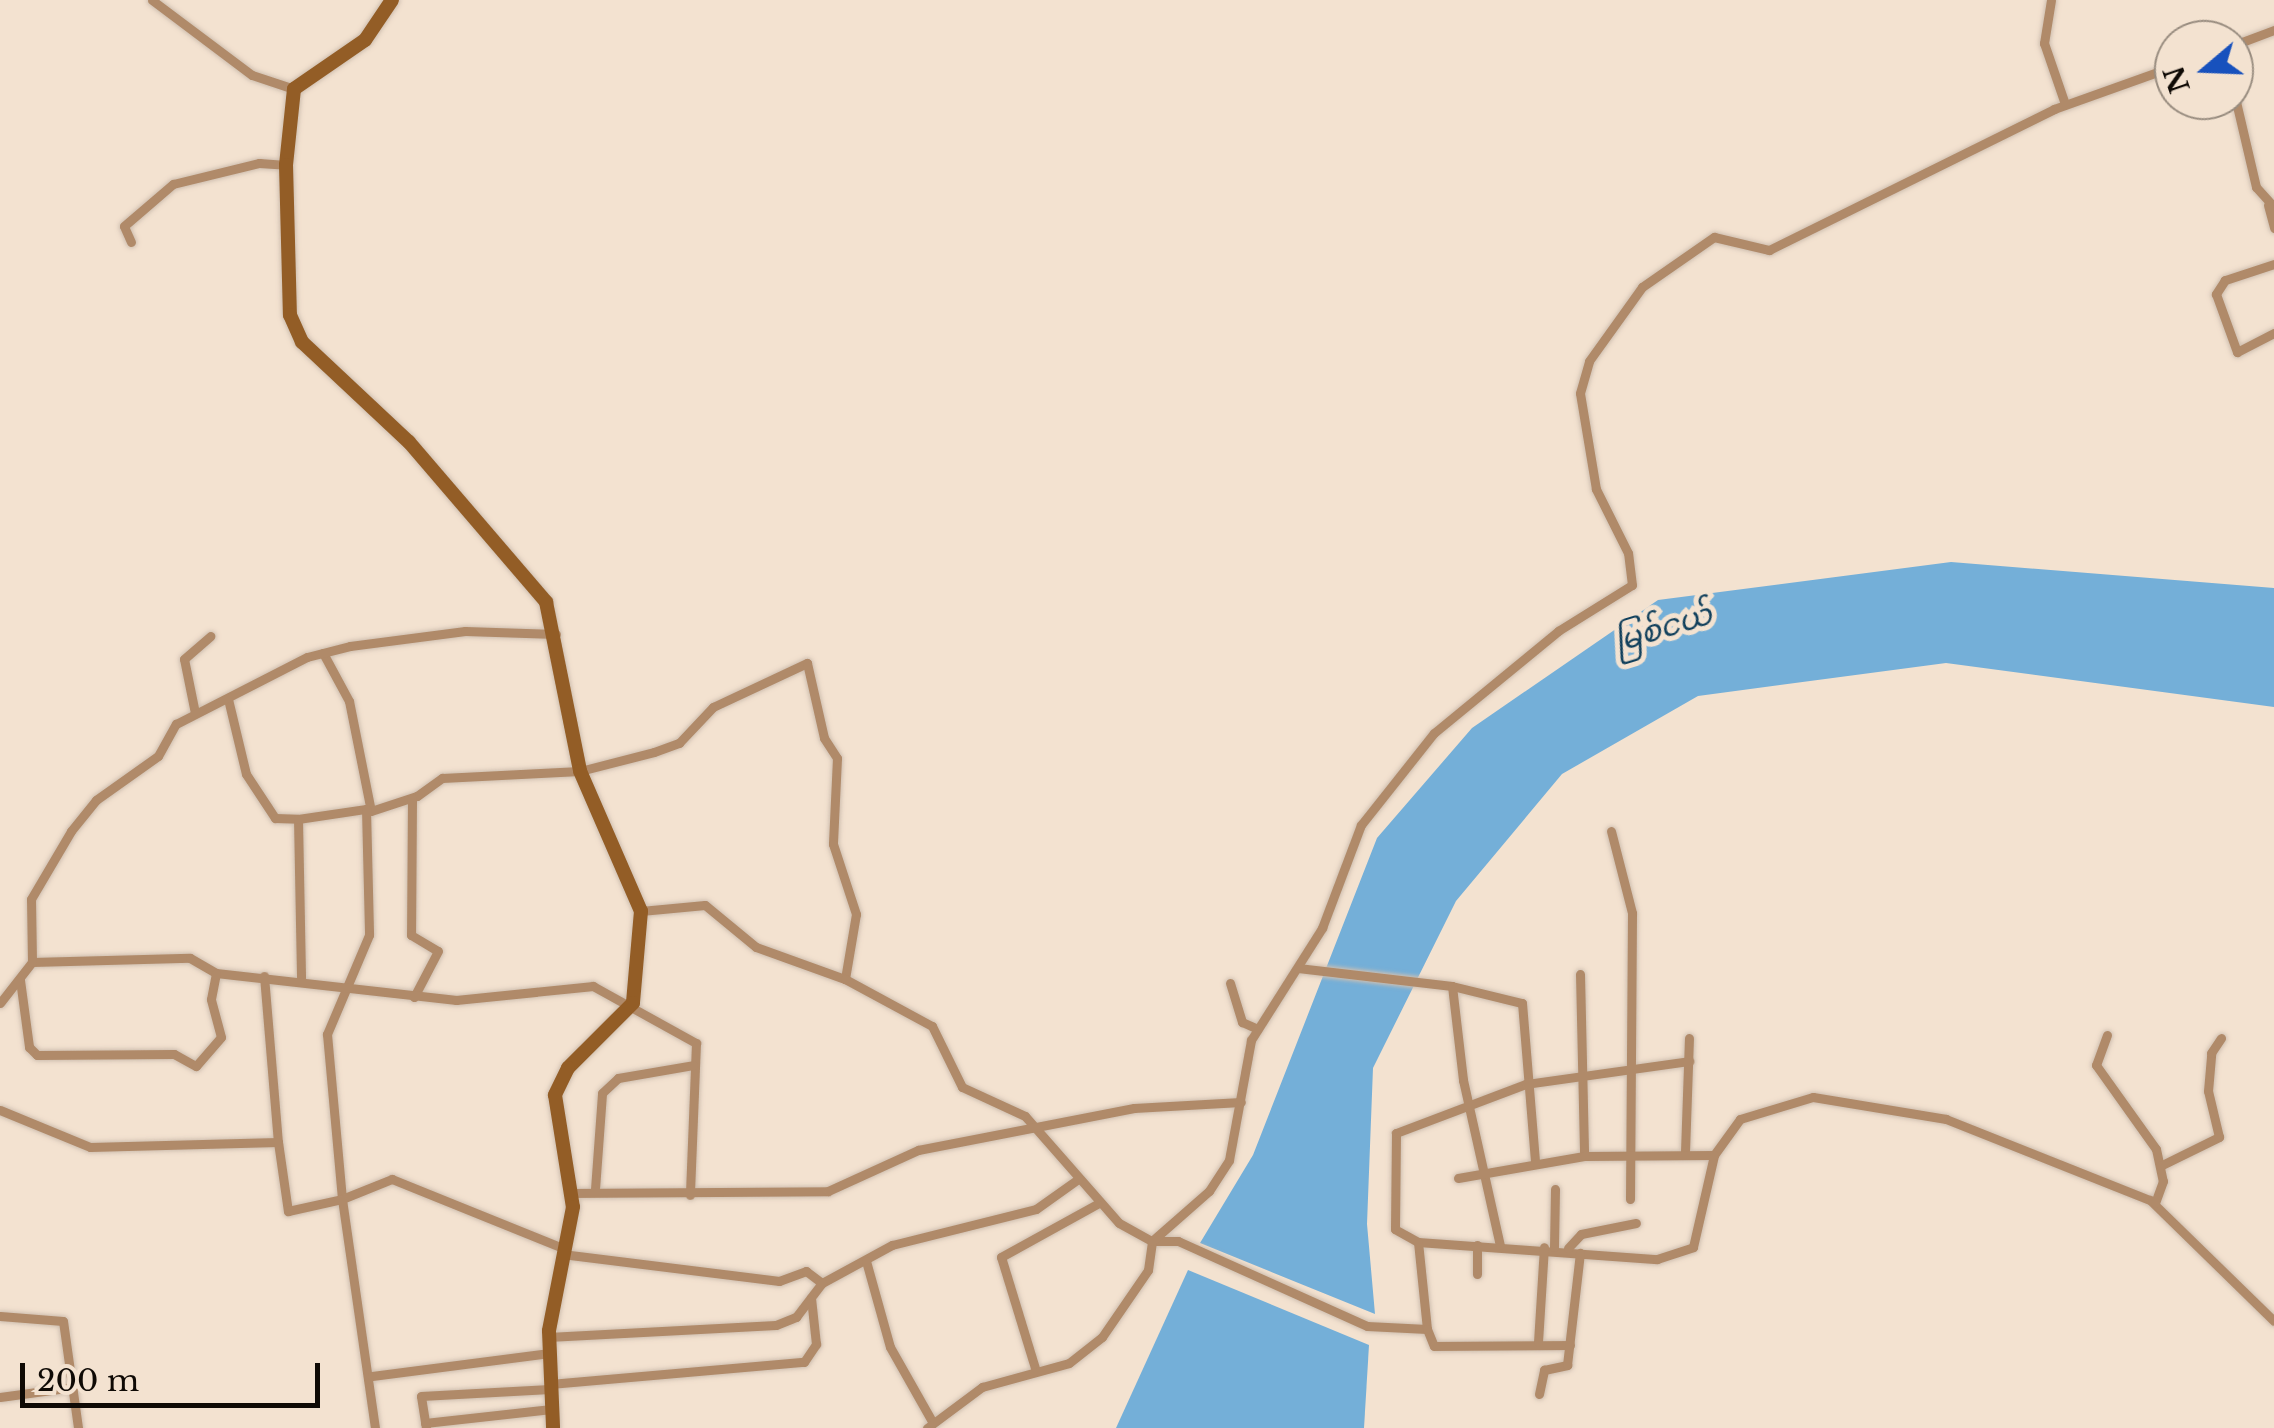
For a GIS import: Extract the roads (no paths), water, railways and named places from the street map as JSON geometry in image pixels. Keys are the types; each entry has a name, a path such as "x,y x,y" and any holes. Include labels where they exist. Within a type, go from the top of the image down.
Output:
{"street":[{"path":"152,0 252,74 294,88"},
{"path":"392,0 365,40 294,88 286,164 290,315 302,342 399,432 462,512 536,586 556,634 580,772 642,911 633,1004 558,1080 556,1118 571,1193 548,1345 552,1428"},
{"path":"2051,0 2044,43 2065,104"},
{"path":"866,1261 890,1346 930,1426 982,1387 1035,1368 1069,1363 1102,1337 1148,1270 1152,1241 1222,1174 1258,1029 1322,928 1355,835 1412,757 1558,631 1632,585 1632,563 1596,488 1580,392 1590,361 1642,286 1714,237 1769,250 2065,104 2154,73"},
{"path":"2238,120 2240,139 2271,206 2274,228"},
{"path":"131,242 124,226 173,184 259,163 286,164"},
{"path":"2274,264 2224,280 2216,294 2237,352 2274,332"},
{"path":"0,1004 32,962 31,900 71,831 195,712 324,653 465,631 556,634"},
{"path":"195,712 184,660 210,636"},
{"path":"324,653 350,701 366,809 369,935 344,982 327,1034 342,1199 372,1376 374,1428"},
{"path":"228,699 246,774 275,818 298,819 412,798 442,778 580,772 679,743 713,707 807,663 824,738 832,739 837,758 832,844 856,914 845,980"},
{"path":"412,798 412,935 438,951 414,997"},
{"path":"298,819 301,978"},
{"path":"1611,831 1632,903 1634,1068 1630,1199"},
{"path":"642,911 705,905 756,947 845,980 932,1026 962,1087 1035,1126 1097,1204 1152,1241 1178,1241 1331,1313 1392,1328 1427,1330"},
{"path":"32,962 190,958 216,973 344,982 414,997 471,1000 582,986 633,1004 696,1043 690,1195"},
{"path":"1298,968 1442,979 1452,986 1520,998 1535,1161"},
{"path":"20,980 29,1046 37,1055 174,1054 196,1066 221,1037 211,999 216,973"},
{"path":"1580,974 1584,1156"},
{"path":"264,976 288,1211 342,1199 392,1179 563,1251 779,1281 806,1271 822,1282"},
{"path":"1230,982 1242,1022 1258,1029"},
{"path":"1452,986 1463,1080 1475,1109 1500,1244"},
{"path":"2107,1035 2096,1065 2138,1114 2160,1166 2154,1203"},
{"path":"1685,1152 1690,1038"},
{"path":"2160,1166 2220,1137 2208,1091 2211,1053 2222,1038"},
{"path":"1689,1061 1526,1084 1475,1109 1394,1135 1395,1229 1418,1242 1568,1248 1580,1253 1657,1259 1698,1244 1714,1155 1740,1119 1813,1096 1946,1119 2026,1144 2154,1203 2274,1320"},
{"path":"595,1189 602,1093 618,1078 693,1065"},
{"path":"571,1193 595,1189 690,1195 828,1191 918,1150 996,1141 1035,1126 1241,1102"},
{"path":"0,1110 90,1148 278,1142"},
{"path":"1458,1178 1485,1168 1584,1156 1685,1152 1714,1155"},
{"path":"372,1376 548,1345 764,1327 796,1317 822,1282 892,1245 1036,1208 1078,1179"},
{"path":"1538,1342 1556,1189"},
{"path":"1035,1368 1001,1257 1097,1204"},
{"path":"1568,1248 1582,1234 1636,1223"},
{"path":"1418,1242 1427,1330 1434,1346 1538,1342 1570,1345"},
{"path":"1476,1245 1477,1274"},
{"path":"1538,1394 1544,1370 1568,1365 1580,1253"},
{"path":"551,1409 425,1426 421,1396 804,1362 816,1344 811,1298"},
{"path":"0,1316 60,1318 78,1428"},
{"path":"0,1397 73,1386"}],"water":[{"name":"မြစ်ငယ်","path":"1951,562 2274,588 2274,707 1946,663 1698,696 1562,774 1456,901 1373,1068 1367,1224 1375,1314 1200,1243 1253,1155 1377,838 1472,728 1658,600"},
{"path":"1188,1270 1369,1345 1364,1428 1116,1428"}]}
